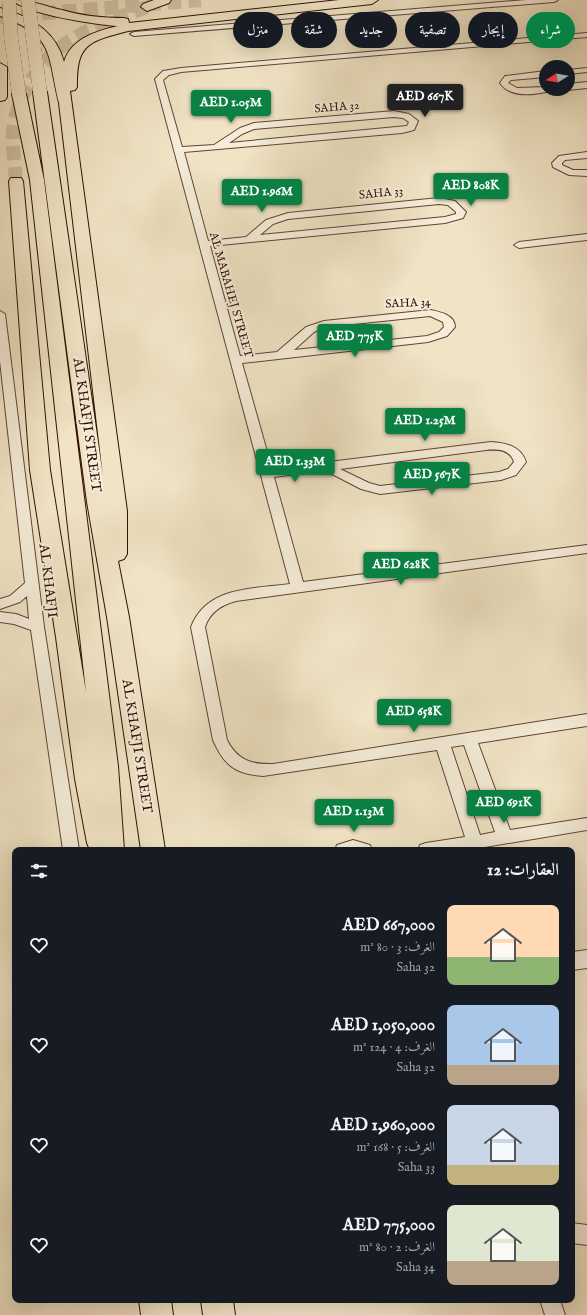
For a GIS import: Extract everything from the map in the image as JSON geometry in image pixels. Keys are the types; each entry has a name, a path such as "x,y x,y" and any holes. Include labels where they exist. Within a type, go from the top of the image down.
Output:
{"highway":[{"name":"AL KHAFJI STREET","path":"9,0 11,38 19,94 37,180 106,766 112,847"},
{"path":"19,0 57,14 104,22 190,20"},
{"name":"AL KHAFJI STREET","path":"28,0 32,38 97,502 118,617 153,847"},
{"path":"147,7 165,0"},
{"path":"66,103 69,92 71,60 78,48 102,34 127,27 372,0"},
{"path":"0,12 31,23 46,35 53,45 60,69 66,103 117,511 118,617"},
{"path":"0,67 0,97"},
{"path":"16,180 40,470 87,779 99,847"},
{"path":"155,1303 157,1315"},
{"path":"217,1303 219,1315"}],"street":[{"path":"134,34 554,0"},
{"name":"AL MABAHEJ STREET","path":"298,588 159,82 160,77 170,72 587,35"},
{"path":"575,71 587,70"},
{"path":"539,75 508,78 504,83 507,88 516,91 539,90"},
{"path":"575,86 587,85"},
{"name":"SAHA 32","path":"178,150 245,145 402,130 411,128 414,121 406,116 394,114 254,126 242,128 233,138 216,147"},
{"path":"233,138 245,145"},
{"path":"587,155 562,158 557,163 558,167 566,172 578,174 587,173"},
{"name":"SAHA 33","path":"204,244 248,240 280,236 445,220 457,218 460,216 461,212 458,207 451,202 439,201 284,216 269,221 248,240"},
{"path":"519,245 587,237 585,231 587,228"},
{"name":"SAHA 33","path":"261,229 280,236"},
{"name":"AL KHAFJI","path":"0,314 37,627 71,847"},
{"name":"SAHA 34","path":"236,360 428,339 446,334 450,329 450,325 447,320 439,315 421,314 324,324 309,328 292,348 280,355"},
{"path":"300,338 317,351"},
{"path":"267,474 497,445 515,452 519,457 520,462 512,472 501,476 380,490 365,486 338,472 320,468"},
{"path":"348,476 357,462"},
{"path":"587,548 227,598 209,607 201,617 198,627 220,740 227,755 238,765 250,769 267,771 587,720"},
{"path":"0,604 15,599 32,584"},
{"path":"0,617 16,619 37,627"},
{"path":"469,738 505,838"},
{"path":"442,742 475,842"},
{"path":"444,847 587,824"},
{"path":"575,960 587,958"},
{"path":"575,1234 587,1236"},
{"path":"551,1303 555,1315"}],"tunnel":[{"path":"0,17 201,0"},
{"path":"16,181 13,144 15,120 22,97 39,70 51,56 79,35 95,27 147,7"}]}
